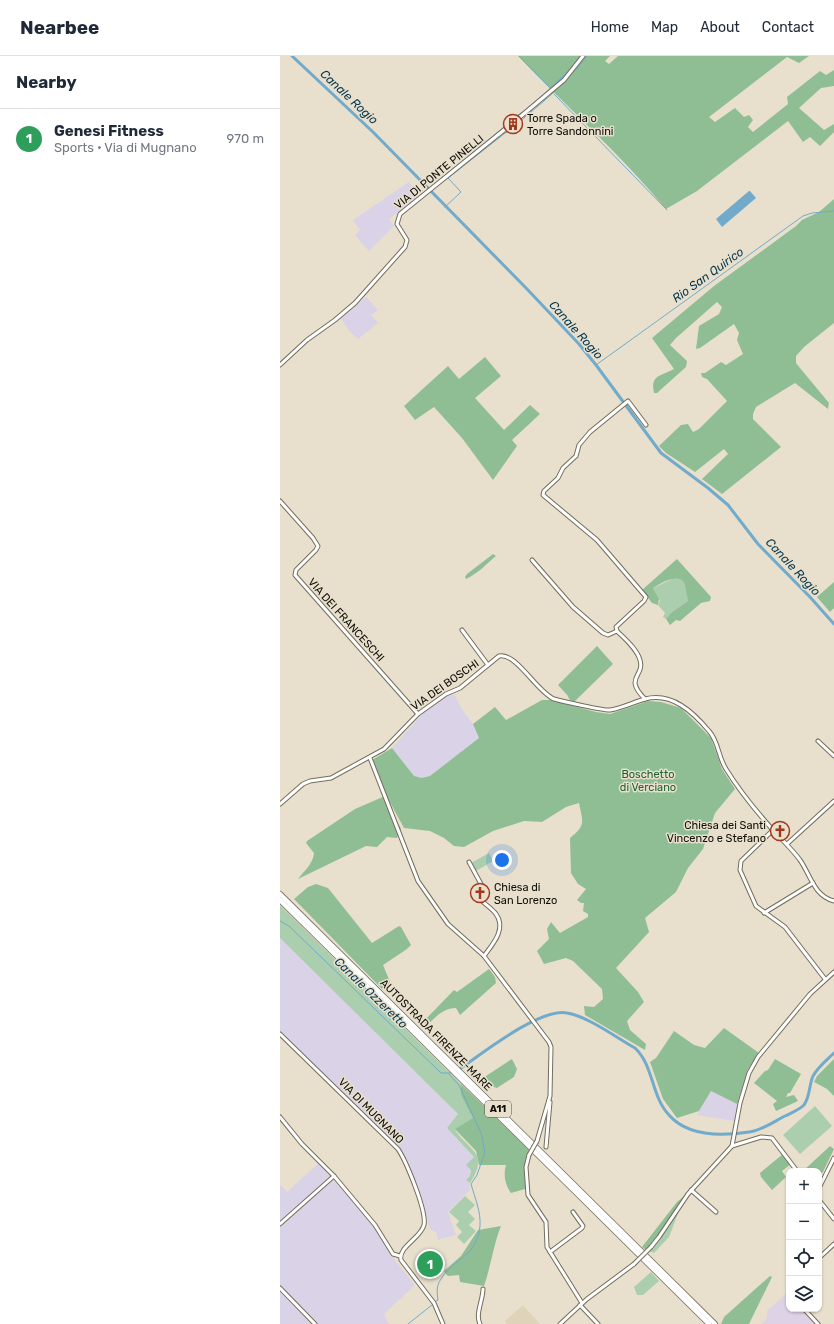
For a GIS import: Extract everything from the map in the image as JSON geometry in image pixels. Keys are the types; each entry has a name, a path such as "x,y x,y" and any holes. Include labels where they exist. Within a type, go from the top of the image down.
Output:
{"highway":[{"name":"AUTOSTRADA FIRENZE-MARE","path":"280,894 715,1324"},
{"name":"AUTOSTRADA FIRENZE-MARE","path":"280,900 709,1324"}],"street":[{"name":"VIA DI PONTE PINELLI","path":"280,365 307,340 335,320 355,303 405,247 407,240 397,224 398,217 504,130 512,121 520,117 564,80 583,56"},
{"path":"645,699 636,689 634,683 641,663 640,658 635,650 617,632 617,625 644,601 646,596 597,540 543,495 544,491 558,478 563,468 576,456 579,445 590,432 627,402 630,403 646,425"},
{"name":"VIA DEI FRANCESCHI","path":"280,501 313,538 318,546 316,550 296,570 294,575 418,714"},
{"path":"532,560 573,607 604,634 617,632"},
{"path":"462,630 488,665"},
{"name":"VIA DEI BOSCHI","path":"280,804 303,784 310,781 331,778 370,758 392,743 418,714 446,694 460,688 499,656 506,656 515,662 547,696 556,700 602,710 610,710 645,699 659,698 672,699 681,705 699,720 715,738 727,770 773,830 787,844 802,863 812,883 822,896 834,901"},
{"path":"818,742 834,756"},
{"path":"370,758 418,881 448,924 484,956 535,1023 551,1047 550,1118 546,1146"},
{"path":"787,844 834,801"},
{"path":"773,830 741,861 739,866 756,906 785,927 825,979"},
{"path":"469,862 481,884 474,892 478,898 496,914 499,925 497,939 484,956"},
{"path":"764,913 812,883"},
{"path":"732,1146 740,1104 753,1065 797,1009 825,979 834,972"},
{"name":"VIA DI MUGNANO","path":"280,1034 392,1144 404,1158 418,1198 424,1219 424,1225 421,1232 400,1256"},
{"path":"550,1096 537,1141 529,1155 526,1166 528,1195 546,1222 546,1240 550,1252 581,1304 598,1324"},
{"path":"280,1118 302,1144 334,1176 375,1225 393,1254 400,1256 406,1267 434,1303 443,1324"},
{"path":"560,1324 581,1304 634,1264 650,1247 691,1190 732,1146 761,1137 772,1138 795,1168"},
{"path":"822,1182 834,1158"},
{"path":"280,1224 334,1176"},
{"path":"691,1190 716,1212"},
{"path":"822,1204 834,1219"},
{"path":"550,1252 582,1228 583,1226 573,1212"},
{"path":"822,1255 834,1244"},
{"path":"280,1288 315,1324"},
{"path":"480,1324 478,1317 483,1298 483,1289"},
{"path":"807,1312 818,1324"}],"shaded area":[{"path":"409,182 416,190 414,192 417,197 389,219 394,226 369,251 355,235 360,230 353,220"},
{"path":"366,297 378,310 371,315 378,323 358,339 350,332 341,319"},
{"path":"454,694 480,738 430,776 422,778 414,776 392,748 425,711 447,696"},
{"path":"280,938 458,1114 447,1128 474,1157 470,1176 466,1179 470,1183 470,1190 448,1212 456,1235 438,1240 436,1232 430,1229 409,1162 400,1150 280,1032"},
{"path":"711,1091 737,1104 734,1121 697,1115"},
{"path":"319,1163 372,1225 390,1254 415,1285 384,1314 389,1324 280,1324 280,1184 287,1192"},
{"path":"786,1294 786,1312 805,1312 816,1324 761,1324 767,1318 767,1311"},
{"path":"523,1305 540,1324 507,1324 505,1321"}],"green space":[{"path":"518,56 610,56 605,61 609,64 618,56 809,56 799,63 787,57 709,117 715,122 735,108 744,117 749,115 753,120 748,127 753,132 788,104 787,97 820,71 826,75 834,70 834,86 821,88 799,108 824,130 834,124 834,132 820,146 810,137 803,142 788,121 697,191 666,209 612,150"},
{"path":"834,199 834,323 804,347 796,356 796,363 829,403 828,409 795,383 756,407 753,414 753,419 781,447 722,494 702,479 728,454 724,449 695,472 666,453 659,446 681,425 688,424 693,432 699,429 727,401 707,379 702,377 701,373 705,373 721,362 726,365 743,354 737,340 739,333 734,324 700,348 696,349 699,326 719,314 722,307 717,302 670,345 687,361 686,367 657,393 654,393 653,387 655,379 674,369 652,338 714,286 796,226 802,220 819,212"},
{"path":"485,357 501,376 475,398 504,430 530,405 540,414 512,440 517,446 493,480 462,438 434,407 415,420 404,406 448,366 459,379"},
{"path":"493,554 496,556 466,579 465,577 467,574"},
{"path":"677,559 711,597 710,601 701,603 680,621 676,620 670,625 666,619 672,612 688,601 684,583 677,578 667,580 653,588 659,599 658,605 652,603 642,590"},
{"path":"674,578 681,580 686,586 688,601 672,612 666,619 663,617 665,613 658,605 660,601 653,588"},
{"path":"834,582 834,608 830,612 817,597"},
{"path":"597,646 613,664 574,702 569,699 558,685"},
{"name":"Boschetto di Verciano","path":"542,700 551,700 596,712 610,714 648,701 661,702 681,708 711,738 722,769 735,789 715,813 703,849 688,868 676,892 645,918 649,932 616,968 638,992 644,1002 627,1021 630,1030 646,1044 645,1050 585,1015 584,1006 594,1007 603,999 602,989 573,961 566,958 544,964 537,951 549,939 547,929 551,922 560,933 588,917 588,914 583,911 584,903 577,900 586,889 578,884 571,873 570,838 579,830 582,823 579,803 566,807 542,822 524,821 493,831 464,847 454,846 444,838 430,831 404,828 386,795 372,760 392,748 414,776 422,778 430,776 479,738 473,724 495,707 506,720"},
{"path":"385,796 401,829 397,838 387,837 377,847 366,846 298,879 310,864 314,853 306,843 307,841 355,809"},
{"path":"489,853 493,861 476,871 471,863"},
{"path":"316,884 328,888 372,943 399,926 401,927 411,945 383,965 390,982 388,986 382,989 294,899 308,887"},
{"path":"280,905 461,1084 461,1095 474,1118 455,1130 476,1154 478,1159 478,1165 470,1183 466,1180 470,1176 471,1170 466,1165 474,1157 447,1128 458,1114 280,938"},
{"path":"489,969 495,977 496,983 460,1015 456,1008 451,1008 440,1014 427,1025 423,1022 454,990 457,992"},
{"path":"724,1028 759,1053 748,1069 737,1104 711,1091 699,1111 677,1118 663,1099 650,1062 656,1058 674,1031 694,1045 705,1048"},
{"path":"512,1059 517,1069 514,1077 497,1088 491,1086 485,1081 486,1076"},
{"path":"775,1059 801,1074 786,1097 794,1095 798,1101 776,1111 773,1104 777,1101 754,1083 765,1071 768,1070"},
{"path":"834,1059 834,1096 827,1089 814,1082 817,1076"},
{"path":"461,1084 529,1150 525,1161 525,1189 511,1193 507,1187 505,1179 506,1165 479,1165 476,1151 455,1129 473,1118 461,1095"},
{"path":"815,1106 832,1126 800,1154 783,1135"},
{"path":"830,1146 834,1149 822,1173 822,1168 806,1168"},
{"path":"783,1154 791,1164 782,1171 786,1177 772,1190 761,1177 760,1173"},
{"path":"465,1196 475,1205 468,1212 475,1219 469,1225 476,1231 464,1244 457,1237 462,1232 456,1225 459,1221 449,1212"},
{"path":"684,1196 657,1238 646,1250 642,1247 677,1202"},
{"path":"677,1210 679,1211 669,1237 654,1253 649,1251 664,1233"},
{"path":"501,1226 484,1286 460,1282 459,1275 448,1276 445,1273 444,1271 461,1256 478,1230"},
{"path":"651,1272 659,1281 643,1295 637,1295 634,1287"},
{"path":"770,1276 772,1277 749,1324 721,1324 724,1317"}],"water":[{"path":"749,191 756,198 722,227 716,219"}],"waterway":[{"name":"Canale Rogio","path":"292,56 373,132 527,289 579,344 661,453 728,505 758,544 834,624"},
{"path":"519,56 550,88"},
{"path":"439,180 547,91 568,71 580,56"},
{"path":"445,207 461,192 448,178 509,130 516,127 525,117 566,81 587,56"},
{"path":"554,94 667,210"},
{"name":"Rio San Quirico","path":"596,365 803,216 812,213 834,211"},
{"name":"Canale Ozzeretto","path":"280,921 289,926 441,1073 451,1073"},
{"name":"Canale Ozzeretto","path":"461,1068 498,1042 528,1024 542,1017 556,1013 567,1013 584,1018 635,1048 646,1063 655,1090 663,1107 677,1122 686,1128 696,1131 728,1134 758,1130 802,1107 807,1098 813,1076 834,1053"},
{"path":"436,1301 438,1300 437,1292 439,1282 446,1272 470,1251 478,1236 480,1216 471,1184 477,1175 485,1152 481,1133 459,1085 449,1074"},
{"path":"408,1324 432,1305"}],"place":[{"name":"Torre Spada o Torre Sandonnini","path":"513,124"},
{"name":"Chiesa dei Santi Vincenzo e Stefano","path":"780,831"},
{"name":"Chiesa di San Lorenzo","path":"480,893"},
{"name":"Genesi Fitness","path":"430,1264"}]}
